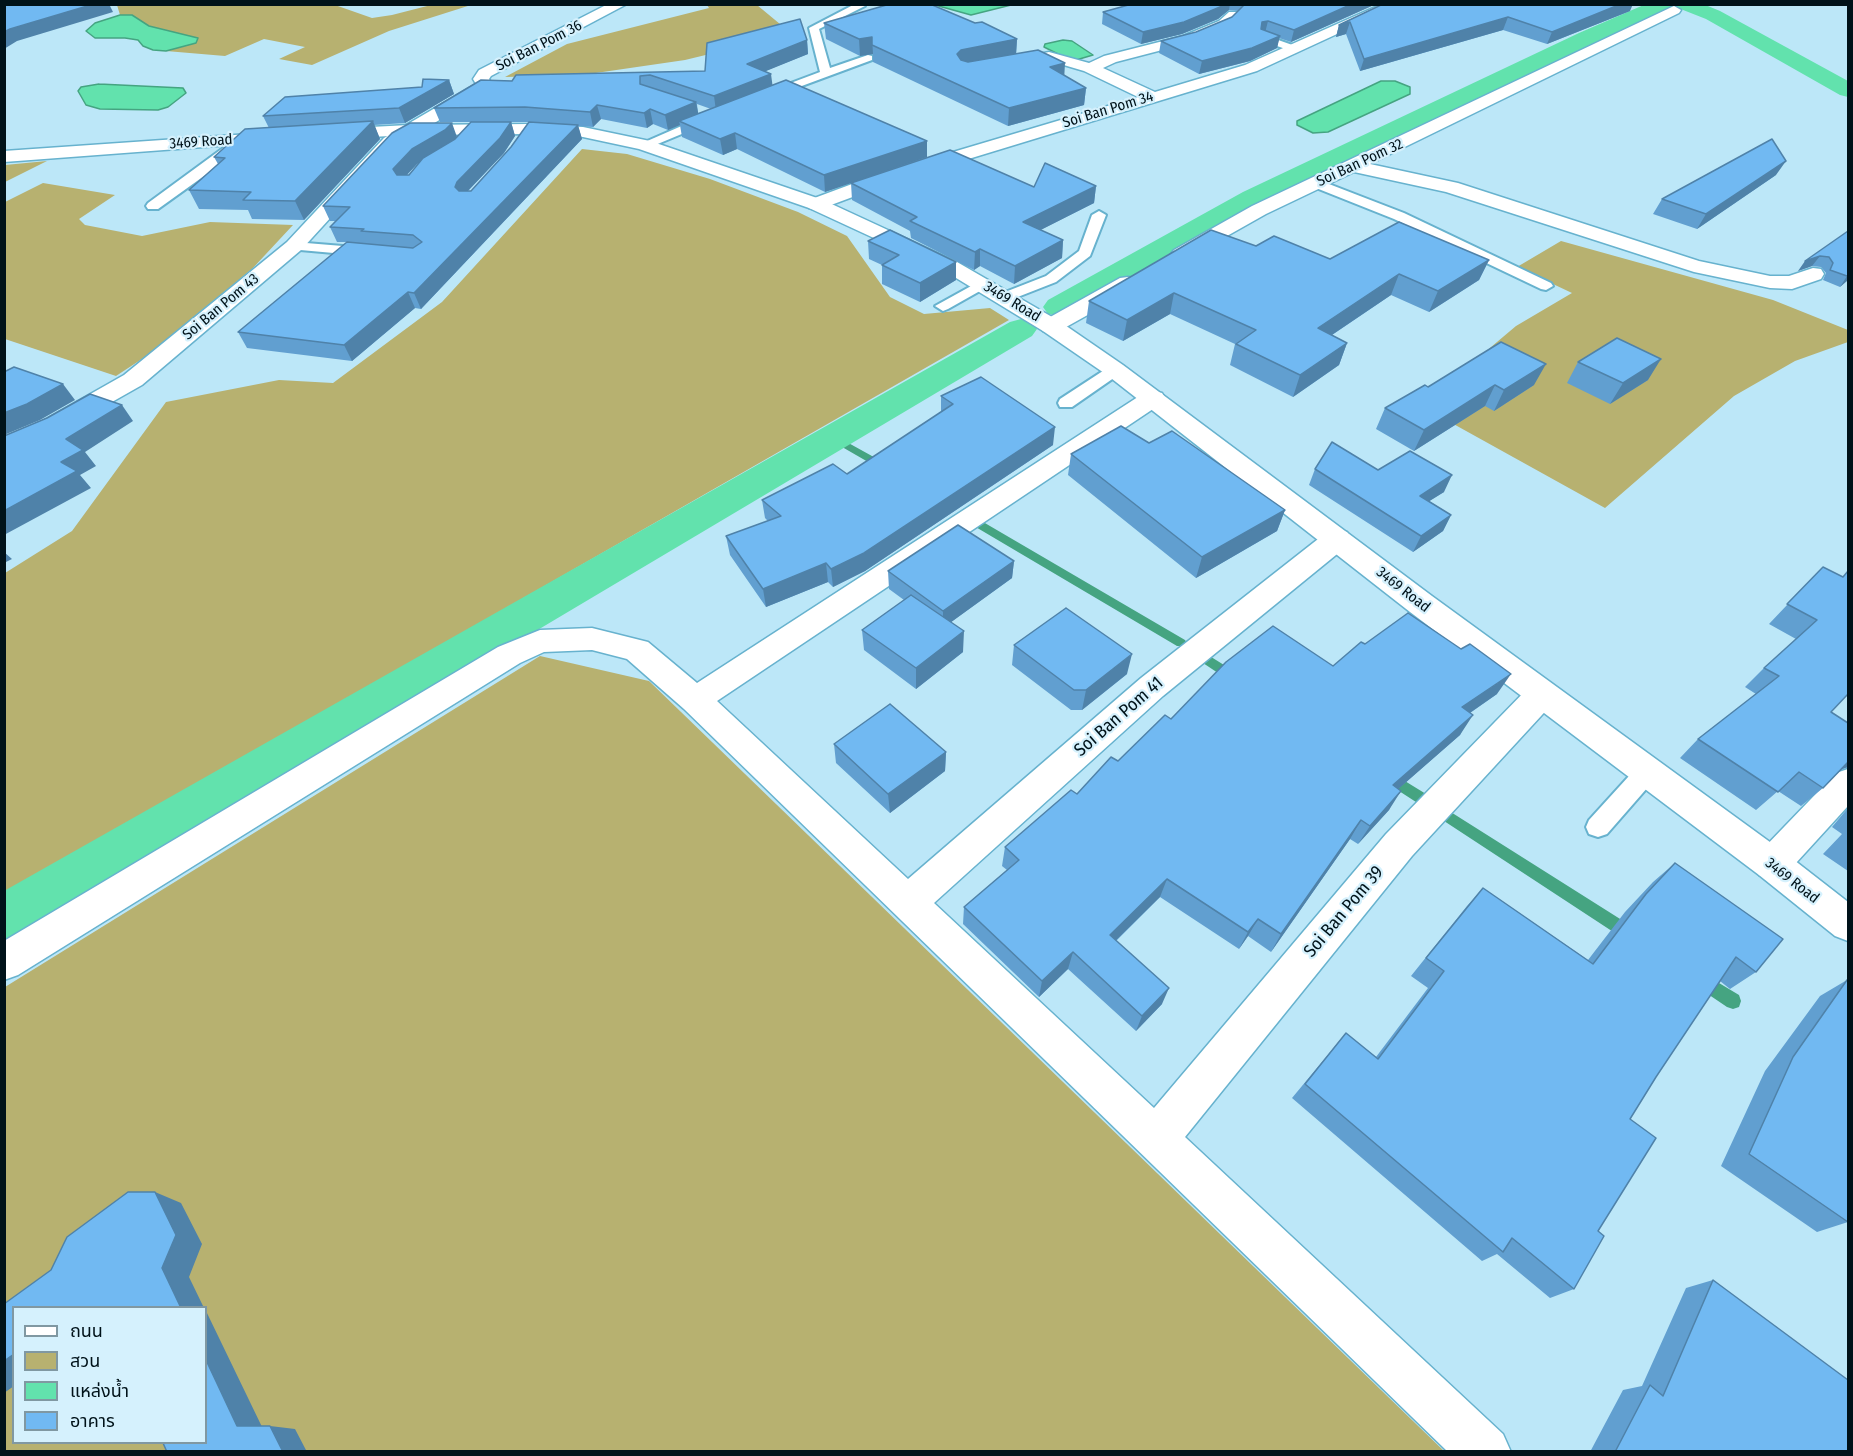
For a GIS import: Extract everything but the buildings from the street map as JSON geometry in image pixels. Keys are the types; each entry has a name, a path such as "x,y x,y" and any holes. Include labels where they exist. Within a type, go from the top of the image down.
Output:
{"street":[{"name":"Soi Ban Pom 36","path":"409,130 485,85 481,79 485,73 620,4"},
{"name":"Soi Ban Pom 34","path":"816,204 886,178 1151,96 1251,68 1395,4"},
{"name":"Soi Ban Pom 32","path":"1166,262 1259,210 1674,10"},
{"path":"1090,68 1110,59 1188,39 1224,24 1234,15"},
{"path":"999,66 1049,57 1090,68 1151,96"},
{"name":"3469 Road","path":"4,157 409,130 468,135 524,136 583,132 644,145 816,204 950,266 1005,297 1115,370 1542,694 1772,864 1848,924"},
{"name":"Soi Ban Pom 43","path":"4,448 50,427 133,380 294,246 390,142 409,130"},
{"path":"1354,165 1451,187 1694,266 1770,282 1792,283 1813,274"},
{"path":"1051,326 1145,274"},
{"path":"694,700 1153,398"},
{"name":"Soi Ban Pom 41","path":"908,903 1152,687 1337,538"},
{"path":"4,962 509,655 540,641 592,639 637,650 694,700 1485,1452"},
{"name":"Soi Ban Pom 39","path":"1156,1139 1399,845 1542,694"},
{"path":"1772,864 1848,783"}],"lane":[{"path":"826,74 814,28 860,6"},
{"path":"1264,38 1294,49"},
{"path":"759,99 868,58"},
{"path":"644,145 719,114 692,108"},
{"path":"153,206 207,168 239,140"},
{"path":"1316,183 1399,216 1546,286"},
{"path":"1005,297 1051,279 1085,253 1099,214"},
{"path":"294,246 385,254"},
{"path":"943,306 982,284"},
{"path":"1066,403 1115,370"},
{"path":"1598,827 1647,772"}],"green space":[{"path":"117,5 335,5 372,18 431,5 471,5 389,31 312,65 279,59 305,47 264,39 225,56 166,51 196,43 197,38 149,26 132,15 120,15"},
{"path":"707,5 757,5 792,34 685,60 582,75 505,77 567,44 709,8"},
{"path":"582,149 627,154 710,179 798,212 847,236 890,297 924,314 990,308 1009,320 5,895 5,573 72,531 166,402 279,380 333,383 442,302"},
{"path":"47,161 5,182 5,165"},
{"path":"43,183 115,195 79,219 85,225 142,236 210,222 293,225 252,269 148,355 116,376 5,339 5,202"},
{"path":"1561,241 1773,300 1848,330 1848,342 1795,361 1734,396 1605,508 1421,406 1516,326 1572,293 1517,267"},
{"path":"540,656 649,681 1444,1451 5,1452 5,987"}],"water":[{"path":"1011,4 971,15 935,5"},
{"path":"120,15 132,15 149,26 198,38 196,43 166,51 153,50 143,46 138,40 95,38 86,31 95,23"},
{"path":"1063,40 1072,41 1093,55 1076,60 1068,59 1044,47 1045,44"},
{"path":"1381,81 1395,81 1410,87 1410,94 1328,132 1313,133 1297,125 1297,121"},
{"path":"99,84 183,88 186,93 168,107 158,110 100,109 86,105 78,91 81,87"}],"waterway":[{"path":"1059,307 1253,198 1587,38 1664,4"},
{"path":"1682,4 1713,15 1848,90"},
{"path":"4,919 1021,329"},
{"path":"834,438 886,468"},
{"path":"978,523 1181,643"},
{"path":"1208,660 1235,678"},
{"path":"1387,776 1421,798"},
{"path":"1446,815 1630,934"},
{"path":"1699,979 1733,1001"}]}
